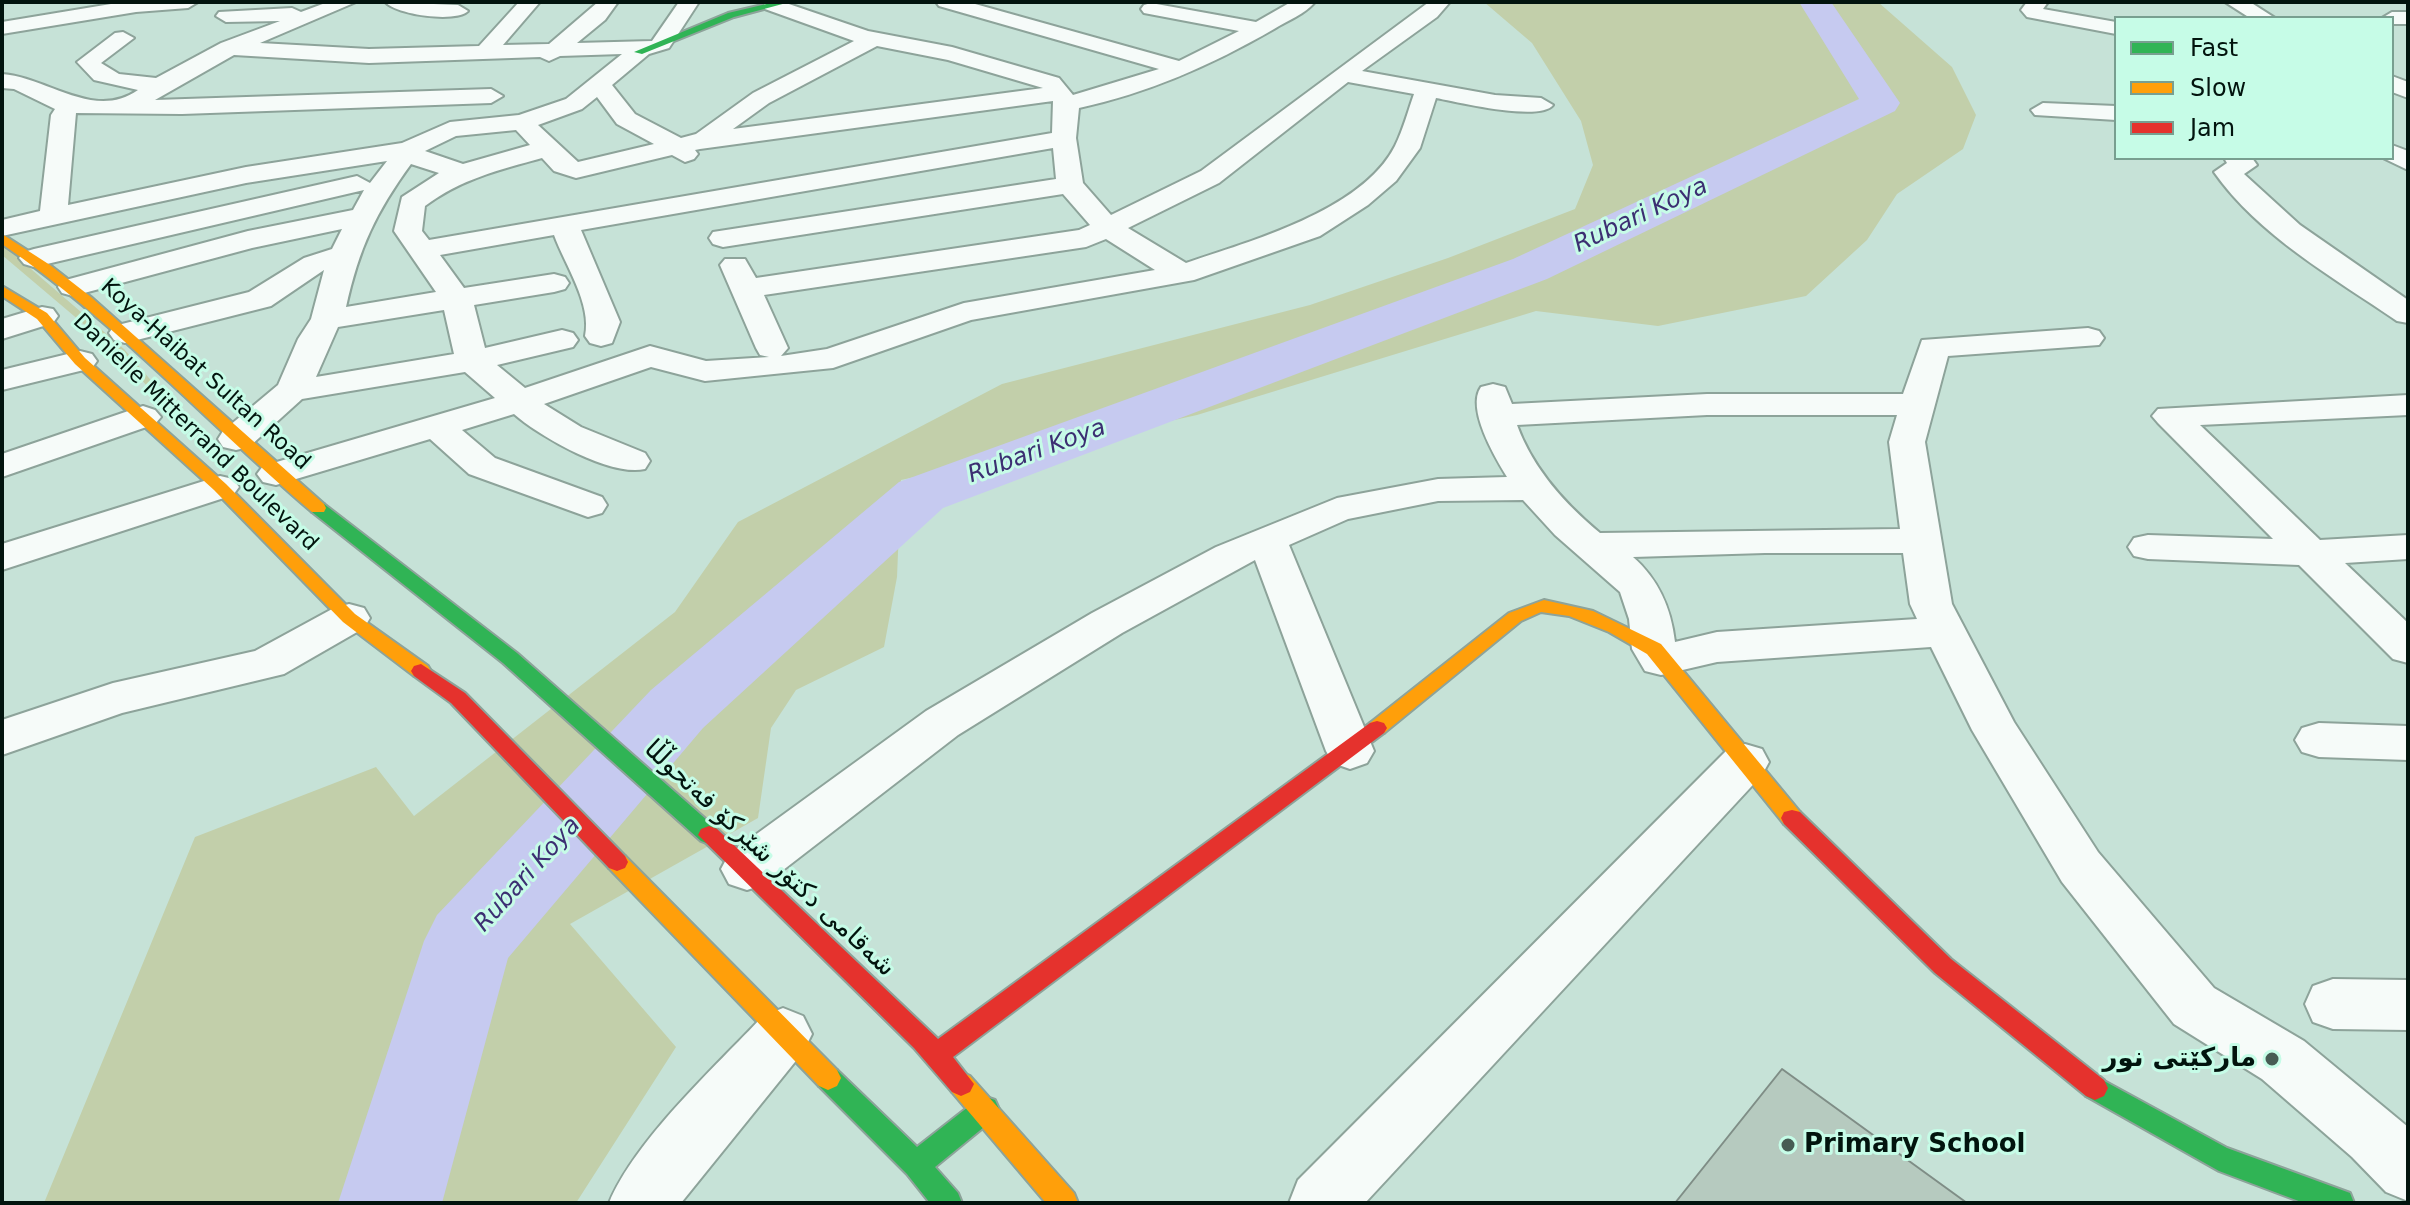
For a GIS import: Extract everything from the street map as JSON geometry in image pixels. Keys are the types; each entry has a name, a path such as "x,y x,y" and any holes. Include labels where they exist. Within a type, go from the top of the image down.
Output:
{"main road":[{"path":"651,47 731,15 779,4"},
{"name":"Koya-Haibat Sultan Road","path":"2,238 73,287 236,439 410,583"},
{"name":"Danielle Mitterrand Boulevard","path":"2,290 42,316 80,361 220,487 349,618"},
{"name":"شەقامی دکتۆر شێرکۆ فەتحوڵڵا","path":"410,583 510,658 739,862 936,1055 986,1109 1064,1203"},
{"path":"936,1055 1350,751 1441,674 1515,617 1541,606 1565,610 1629,634 1658,655 1807,836 1943,966 2086,1083 2219,1158 2340,1203"},
{"path":"349,618 458,698 783,1034 916,1165 948,1203"},
{"path":"916,1165 986,1109"}],"street":[{"path":"15,28 149,3 188,2"},
{"path":"131,106 158,85 229,48 346,2"},
{"path":"395,2 406,7 458,11"},
{"path":"484,54 515,23 530,2"},
{"path":"34,258 401,160 450,129 598,16 608,2"},
{"path":"946,2 1179,68"},
{"path":"1164,2 1151,9 1260,29"},
{"path":"522,122 563,165 576,170 691,144 1132,90 1260,29 1305,2"},
{"path":"746,289 1086,238 1210,177 1343,74 1430,13 1440,2"},
{"path":"2038,2 2031,10 2037,14 2114,28"},
{"path":"2070,2 2104,7"},
{"path":"2235,2 2261,16"},
{"path":"450,129 522,122 574,104 651,47 693,4"},
{"path":"779,4 875,39 994,66 1051,83 1065,98 1064,138 1070,185 1108,228 1183,274"},
{"path":"226,16 315,15"},
{"path":"15,28 70,32"},
{"path":"2,50 20,38 15,28"},
{"path":"123,38 88,62 96,73 112,80 158,85"},
{"path":"598,84 625,118 653,136 691,144 761,98 875,39"},
{"path":"229,48 369,56 651,47"},
{"path":"315,104 369,56"},
{"path":"1343,74 1495,102 1541,105"},
{"path":"7,83 69,106 315,104 491,96"},
{"path":"276,474 520,401 650,356 705,371 818,360 863,349 964,312 1183,274 1310,230 1358,199 1387,175 1407,148 1427,89"},
{"path":"53,215 63,115 69,106"},
{"path":"2043,110 2114,113"},
{"path":"420,250 565,222 711,200 1064,138"},
{"path":"691,144 723,238 772,348"},
{"path":"549,148 462,172 439,183 412,203 408,231 457,300 472,361 568,435 632,461"},
{"path":"236,439 291,391 327,319 343,255 374,196 401,160"},
{"path":"2,228 246,175 401,160 462,172"},
{"path":"2238,160 2243,166 2227,172 2262,208 2332,263 2408,314"},
{"path":"723,238 1070,185"},
{"path":"73,287 248,240 365,216"},
{"path":"565,222 567,240 587,272 595,306 604,322 601,336"},
{"path":"125,333 260,299 314,264 343,255"},
{"path":"327,319 554,283"},
{"path":"2,329 42,316"},
{"path":"2088,338 1934,347 1907,442 1931,604 1995,730 2080,867 2194,1006 2283,1060 2374,1136 2408,1170"},
{"path":"291,391 472,361 562,340"},
{"path":"2,380 80,361"},
{"path":"1919,405 1839,402 1494,405 1532,488 1622,569 1640,591 1653,624 1658,655 1717,647 1944,632"},
{"path":"2408,405 2170,416 2408,648"},
{"path":"2,466 143,417"},
{"path":"436,426 482,466 588,505"},
{"path":"739,862 942,723 1107,623 1267,540 1337,510 1438,490 1479,486 1532,488"},
{"path":"2,557 220,487"},
{"path":"1267,540 1350,751"},
{"path":"1593,546 1923,541"},
{"path":"2148,547 2308,553 2408,547"},
{"path":"2,738 113,699 268,663 349,618"},
{"path":"2319,740 2408,743"},
{"path":"1321,1203 1745,762"},
{"path":"2333,1004 2408,1005"},
{"path":"641,1203 695,1134 783,1034"}],"green space":[{"path":"1484,2 1878,2 1952,67 1976,115 1963,149 1897,194 1867,240 1806,296 1658,326 1536,311 1197,415 901,480 897,577 884,647 796,690 771,728 758,818 570,924 676,1047 576,1203 44,1203 195,837 376,767 414,816 675,612 738,522 1002,384 1310,305 1448,258 1575,209 1593,165 1581,121 1532,43"},
{"path":"2,244 124,349 155,385 148,387 113,349 2,255"}],"building":[{"name":"Primary School","path":"1782,1069 1967,1203 1675,1203"}],"waterway":[{"name":"Rubari Koya","path":"390,1203 468,941 677,709 921,495 1530,269 1881,103 1815,2"}],"traffic: fast":[{"path":"639,52 731,15 786,2"},
{"path":"318,508 510,658 709,835"},
{"path":"828,1078 916,1165 948,1203"},
{"path":"2095,1088 2219,1158 2340,1203"},
{"path":"916,1165 986,1109"}],"traffic: slow":[{"path":"2,238 86,299 318,508"},
{"path":"2,290 42,316 80,361 220,487 349,618 421,671"},
{"path":"1377,728 1515,617 1541,606 1558,607 1601,621 1654,649 1792,818"},
{"path":"617,862 828,1078"},
{"path":"961,1084 1064,1203"}],"traffic: jam":[{"path":"421,671 458,698 617,862"},
{"path":"936,1055 1377,728"},
{"path":"1792,818 1943,966 2095,1088"},
{"path":"709,835 923,1040 961,1084"}],"place":[{"name":"مارکێتی نور","path":"2272,1059"},
{"name":"Primary School","path":"1788,1145"}]}
